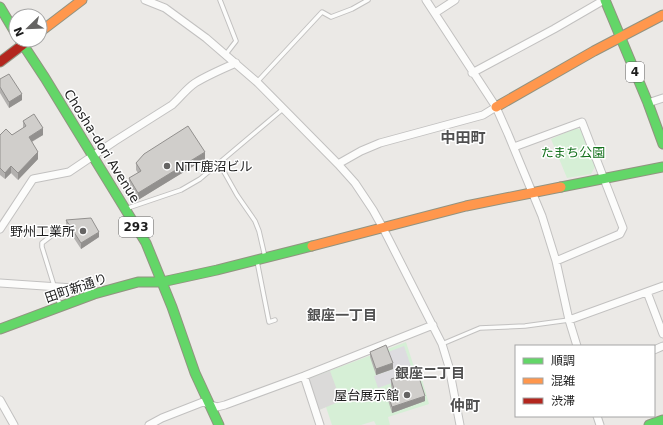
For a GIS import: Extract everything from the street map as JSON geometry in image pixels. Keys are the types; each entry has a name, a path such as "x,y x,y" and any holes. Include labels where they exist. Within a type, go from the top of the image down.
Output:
{"main road":[{"path":"48,26 82,0"},
{"name":"4","path":"604,0 648,103 663,144"},
{"path":"0,7 8,20"},
{"path":"496,107 663,15"},
{"path":"0,62 17,48"},
{"name":"Chosha-dori Avenue","path":"28,48 146,243 195,372 219,425"},
{"name":"田町新通り","path":"0,329 94,294 138,282 162,282 217,270 466,206 534,194 663,167"},
{"path":"649,425 663,420"}],"street":[{"path":"145,0 165,8 226,54 257,82 355,183 383,228 442,344 449,367 460,425"},
{"path":"426,0 472,73 496,107 514,147 534,194 556,261 569,320 577,345"},
{"path":"435,13 455,0"},
{"path":"472,73 604,0"},
{"path":"0,229 34,179 69,172 172,105 188,88 195,83 236,63"},
{"path":"648,103 663,98"},
{"path":"338,164 361,151 380,143 483,115 496,107"},
{"path":"514,147 582,122 624,228 620,234 556,261"},
{"path":"0,282 88,289 94,294"},
{"path":"569,320 663,286"},
{"path":"647,292 663,334"},
{"path":"149,425 201,402 217,406 225,404 304,376 432,325"},
{"path":"304,376 320,425"},
{"path":"0,400 14,425"}],"lane":[{"path":"220,0 236,41 226,54"},
{"path":"257,82 322,12 331,17 352,9 368,0"},
{"path":"125,208 181,190 200,179 284,109"},
{"path":"220,163 259,231 269,322 275,320"},
{"path":"51,236 42,243 61,306"},
{"path":"442,344 480,328 525,326 569,320"}],"green space":[{"name":"たまち公園","path":"576,128 582,130 596,165 591,174 567,178 551,139"},
{"path":"406,342 415,370 419,369 429,404 388,417 390,425 376,425 374,421 361,425 332,425 326,407 319,410 308,379"}],"shaded area":[{"path":"404,346 414,375 378,388 374,376 393,369 388,352"},
{"path":"330,371 341,401 319,410 308,379"}],"building":[{"path":"9,74 22,94 9,102 0,87 0,79"},
{"path":"34,114 43,128 29,137 38,152 18,173 11,166 5,173 0,168 0,135 6,129 12,135 26,126 23,121"},
{"name":"NTT鹿沼ビル","path":"188,126 205,152 138,193 129,178 141,171 136,163 144,154"},
{"name":"野州工業所","path":"91,218 99,232 81,243 66,220"},
{"path":"386,345 393,363 376,369 370,352"},
{"name":"屋台展示館","path":"417,371 425,396 392,407 387,391 394,389 391,379"}],"traffic: fast":[{"path":"605,0 648,103 663,144"},
{"path":"0,7 8,20"},
{"path":"25,48 146,243 172,307 195,373 219,425"},
{"path":"561,187 663,167"},
{"path":"0,329 94,294 138,282 162,282 312,246"},
{"path":"649,425 663,420"}],"traffic: slow":[{"path":"48,26 82,0"},
{"path":"496,107 594,51 663,15"},
{"path":"312,246 466,206 561,187"}],"traffic: jam":[{"path":"0,62 18,48"}],"place":[{"name":"NTT鹿沼ビル","path":"167,166"},
{"name":"野州工業所","path":"83,231"},
{"name":"屋台展示館","path":"407,395"}],"district":[{"name":"中田町","path":"463,138"},
{"name":"銀座一丁目","path":"342,315"},
{"name":"銀座二丁目","path":"430,373"},
{"name":"仲町","path":"465,406"}]}
